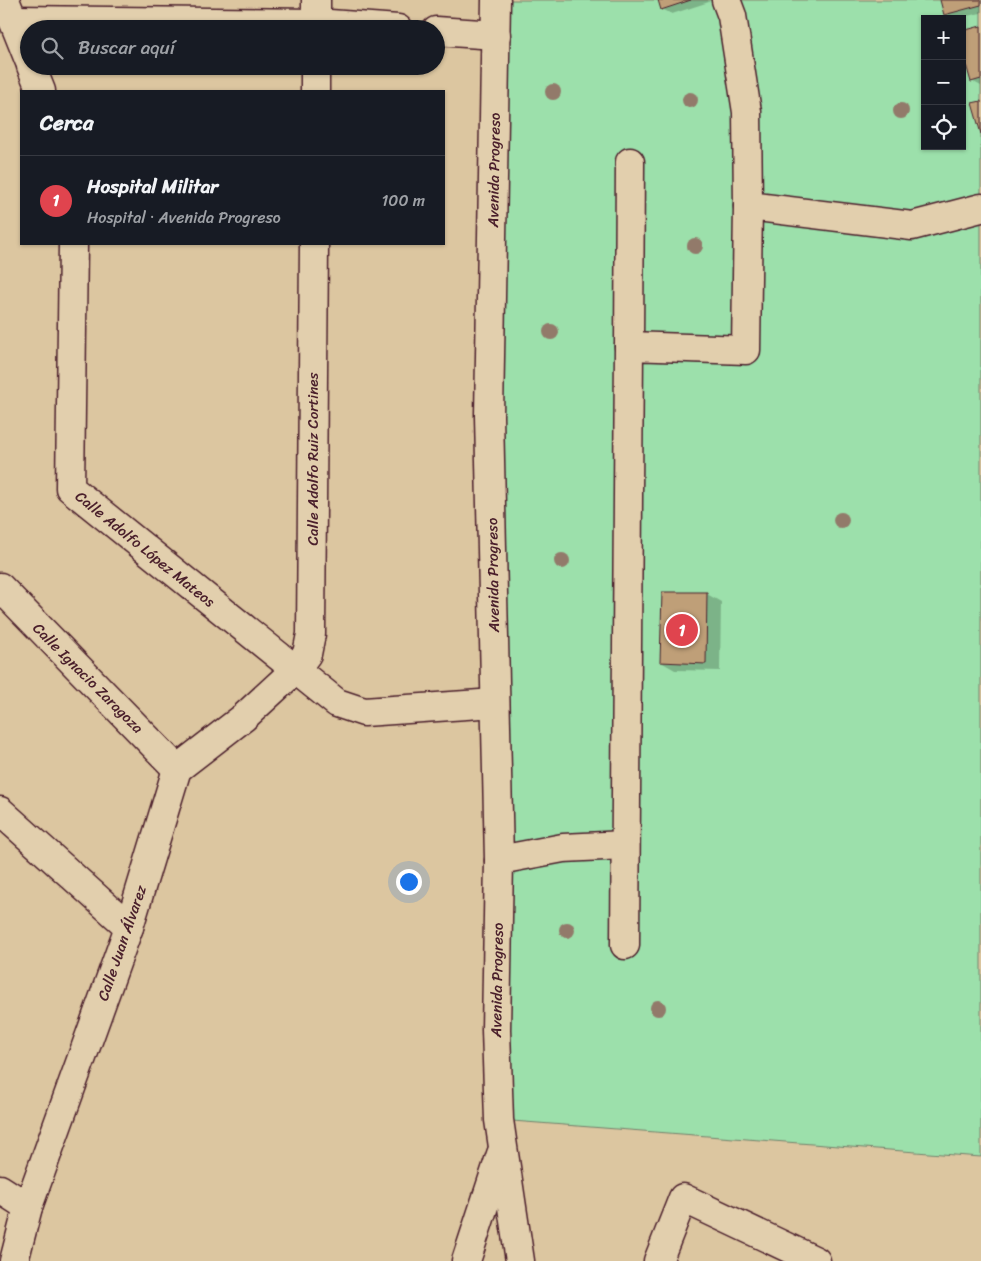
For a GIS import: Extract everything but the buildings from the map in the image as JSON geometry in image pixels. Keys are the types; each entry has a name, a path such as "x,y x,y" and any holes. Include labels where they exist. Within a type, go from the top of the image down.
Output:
{"street":[{"name":"Avenida Progreso","path":"496,0 489,416 499,849 496,1024 502,1150 520,1261"},
{"path":"629,346 746,350 747,112 732,16 726,0"},
{"path":"20,38 9,10 316,17 336,20"},
{"path":"445,32 496,35"},
{"path":"35,75 41,90"},
{"path":"315,75 315,90"},
{"path":"625,945 630,162"},
{"path":"748,206 912,226 981,208"},
{"name":"Calle Adolfo López Mateos","path":"72,245 70,488 288,676"},
{"name":"Calle Adolfo Ruiz Cortines","path":"288,676 307,654 311,634 314,245"},
{"name":"Calle Ignacio Zaragoza","path":"0,587 177,769"},
{"path":"177,769 243,718 288,676 337,703 364,712 495,702"},
{"name":"Calle Juan Álvarez","path":"14,1261 28,1207 130,927 177,769"},
{"path":"0,811 130,927"},
{"path":"499,849 625,845"},
{"name":"Avenida Progreso","path":"466,1261 502,1150"},
{"path":"0,1189 28,1207"},
{"path":"658,1261 683,1198 816,1261"}],"green space":[{"path":"497,0 981,0 981,1157 499,1120"}],"place":[{"name":"Hospital Militar","path":"682,630"}]}
